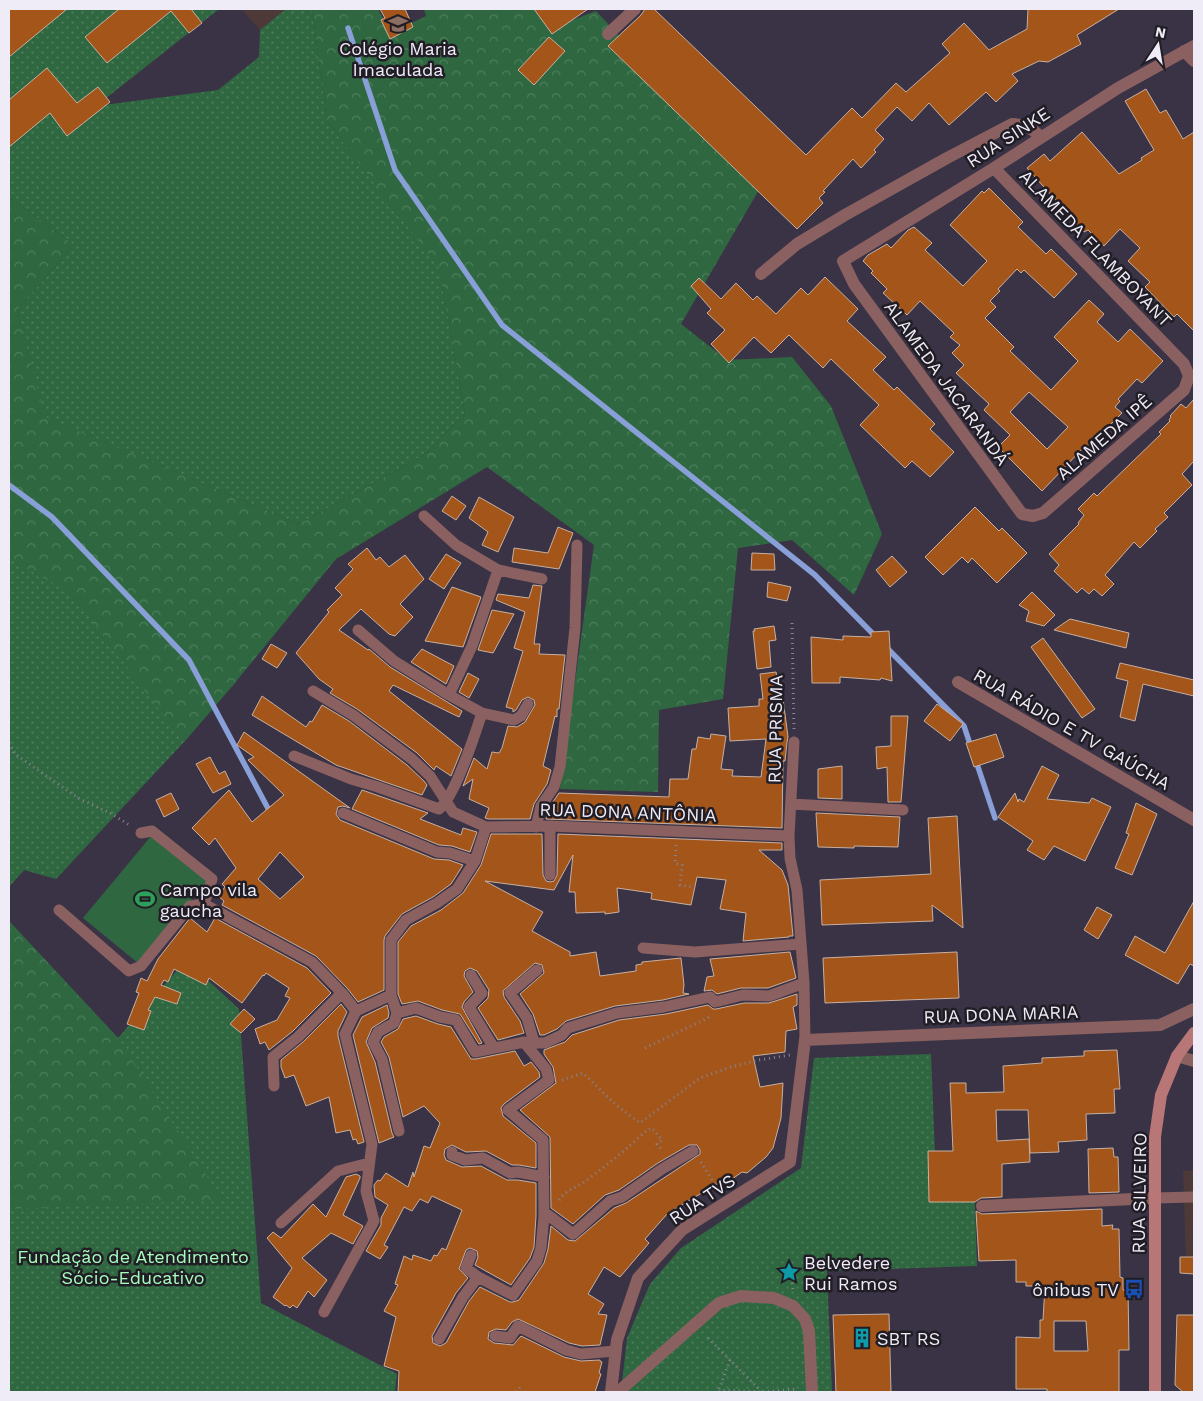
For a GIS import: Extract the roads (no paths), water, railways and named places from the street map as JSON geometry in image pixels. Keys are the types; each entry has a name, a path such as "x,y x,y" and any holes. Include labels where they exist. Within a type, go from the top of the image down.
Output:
{"street":[{"path":"608,34 635,9"},
{"path":"1189,48 1194,61"},
{"name":"RUA SINKE","path":"843,261 994,168 1118,88 1189,48"},
{"path":"761,274 797,244 837,220 1012,124 1022,124 1029,127 1041,137"},
{"name":"ALAMEDA FLAMBOYANT","path":"994,168 1184,364 1189,376"},
{"name":"ALAMEDA JACARANDÁ","path":"843,261 854,284 1022,514 1033,516"},
{"name":"ALAMEDA IPÊ","path":"1033,516 1043,513 1184,390 1189,376"},
{"name":"RUA RÁDIO E TV GAÚCHA","path":"958,682 1194,820"},
{"name":"RUA DONA MARIA","path":"804,1040 1160,1025 1194,1009"},
{"name":"RUA SILVEIRO","path":"1154,1392 1155,1137 1161,1095 1177,1056 1194,1033"},
{"name":"RUA TVS","path":"611,1392 617,1340 638,1278 682,1230 790,1162 804,1040"},
{"path":"1177,1056 1194,1060"},
{"path":"982,1206 1155,1198"},
{"path":"618,1392 719,1303 740,1296 774,1298 794,1306 805,1319 809,1331 812,1392"}],"lane":[{"path":"424,516 456,545 498,570 542,579"},
{"path":"536,826 541,806 554,787 560,767 575,628 577,545"},
{"path":"448,695 472,646 498,570"},
{"path":"358,630 394,660 448,695 482,713 514,720 521,716 528,704"},
{"name":"RUA DONA ANTÔNIA","path":"313,691 353,715 412,759 430,776 453,812 486,827 550,826 789,836"},
{"path":"294,756 351,779 439,809 446,801 464,765 482,713"},
{"name":"RUA PRISMA","path":"789,836 794,742"},
{"path":"791,804 902,810"},
{"path":"343,813 437,852 450,853 475,861"},
{"path":"550,826 550,875"},
{"path":"399,1131 382,1059 373,1042 378,1032 394,1023 397,1013 392,995 391,940 406,920 437,903 457,889 475,861 486,827"},
{"path":"141,833 152,831 212,879 204,904"},
{"path":"789,836 790,858 797,890 804,983 804,1040"},
{"path":"59,910 130,971 141,966 190,906 204,904 312,962 342,993 356,1011"},
{"path":"642,948 695,952 801,944"},
{"path":"471,1255 466,1268 478,1278 513,1295 537,1261 541,1248 546,1215 543,1140 508,1110 549,1080 546,1069 529,1042 527,1018 510,993 537,970"},
{"path":"471,975 482,993 469,1007 494,1048"},
{"path":"397,1013 416,1008 440,1017 456,1020 475,1052 529,1042 545,1042 562,1036 568,1028 617,1013 664,1007 710,997 715,1002 743,995 768,996 804,983"},
{"path":"274,1086 273,1057 298,1037 342,993"},
{"path":"324,1312 374,1221 366,1191 372,1144 346,1034 356,1011 392,995"},
{"path":"452,1152 452,1155 465,1160 483,1158 510,1173 518,1172 544,1177"},
{"path":"546,1215 573,1234 610,1202 622,1197 662,1169 694,1152"},
{"path":"281,1222 338,1171 369,1163"},
{"path":"1155,1198 1193,1197"},
{"path":"439,1339 463,1297 478,1278"},
{"path":"495,1336 510,1338 518,1326 566,1350 581,1354 615,1352"}],"waterway":[{"path":"348,28 395,170 502,325 815,575 876,637"},
{"path":"9,485 52,517 189,660 272,816"},
{"path":"886,647 964,726 971,747"},
{"path":"975,758 995,818"}],"place":[{"name":"Colégio Maria Imaculada","path":"398,24"},
{"name":"Campo vila gaucha","path":"145,899"},
{"name":"Belvedere Rui Ramos","path":"789,1272"},
{"name":"ônibus TV","path":"1134,1289"},
{"name":"SBT RS","path":"862,1338"}],"park label":[{"name":"Fundação de Atendimento Sócio-Educativo","path":"133,1266"}]}
